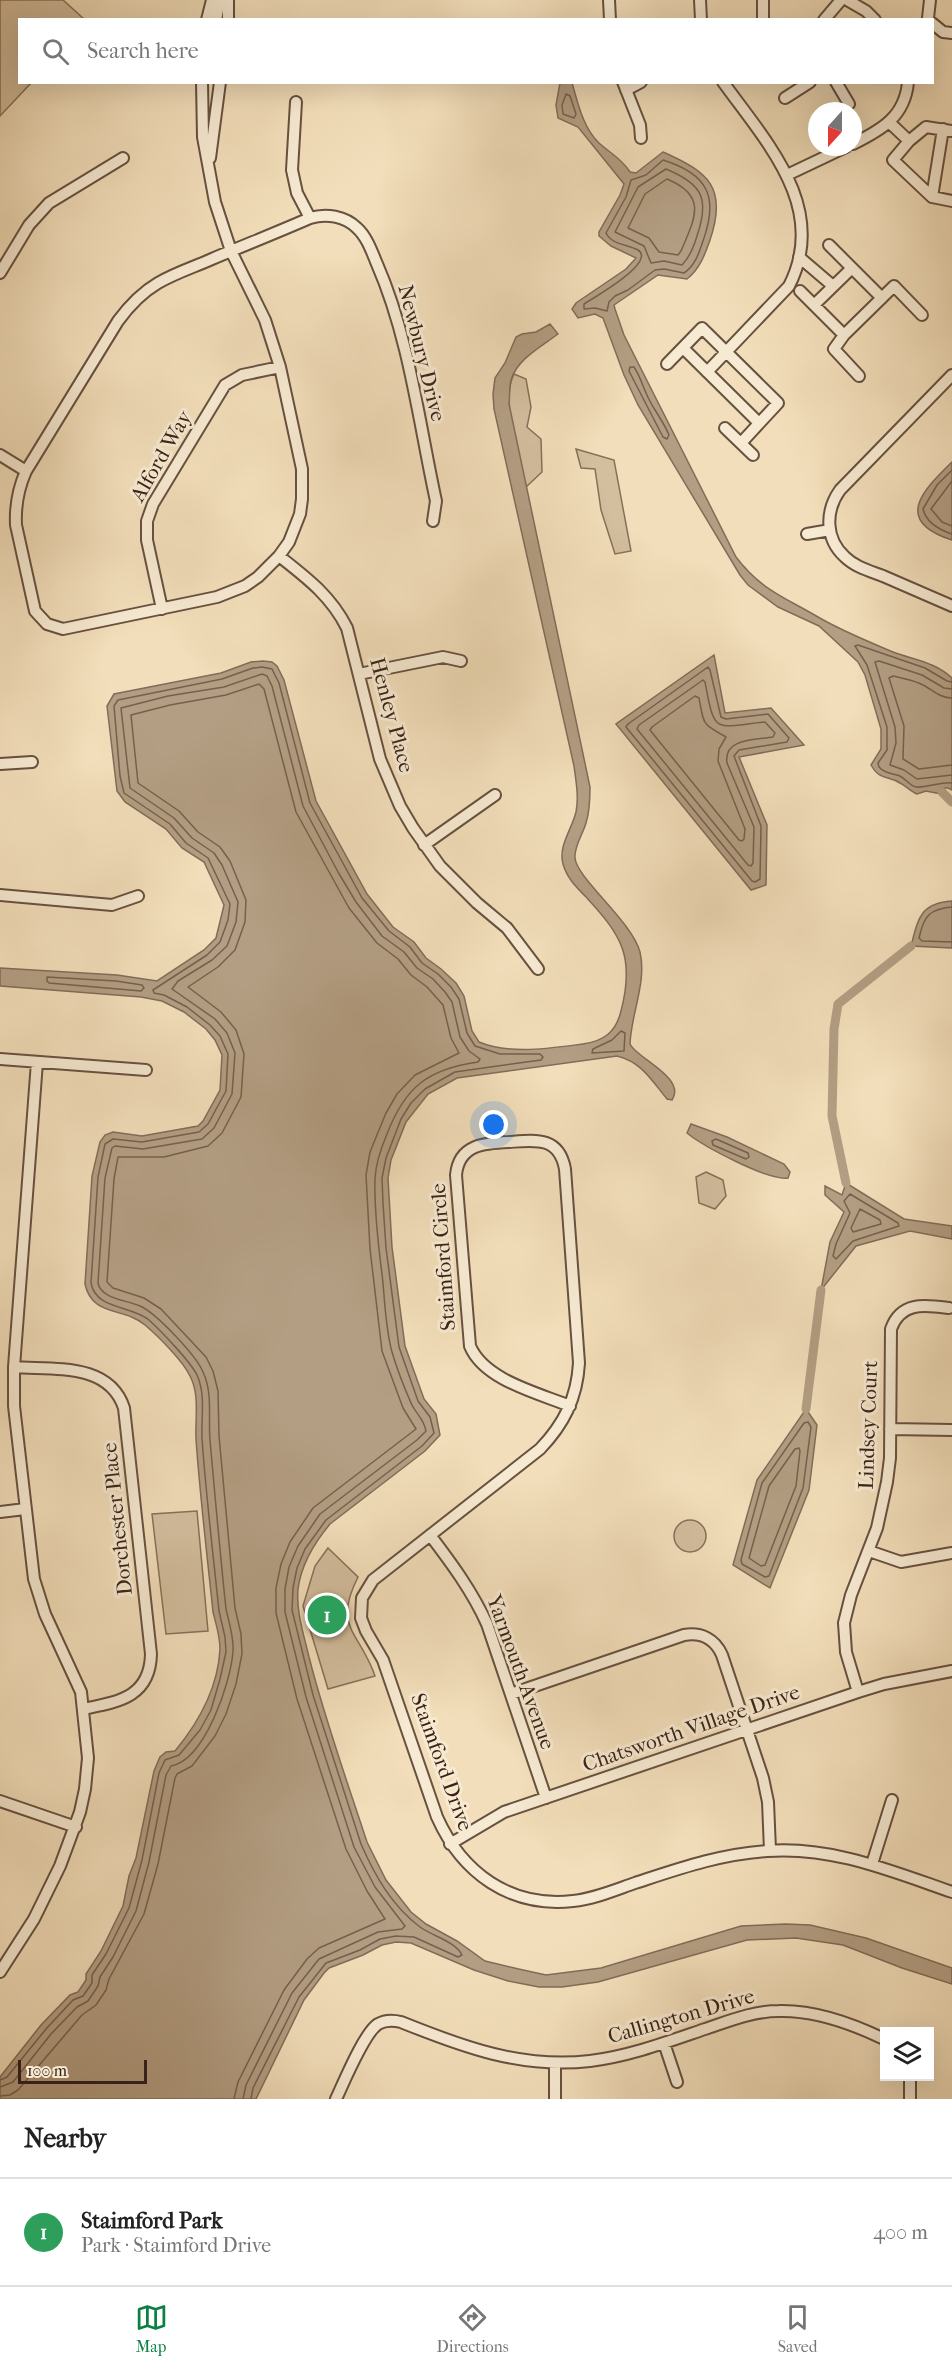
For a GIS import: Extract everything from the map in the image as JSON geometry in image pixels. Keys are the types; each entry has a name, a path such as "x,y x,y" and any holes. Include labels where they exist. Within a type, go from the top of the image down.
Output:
{"street":[{"path":"208,18 212,0"},
{"path":"216,18 220,0"},
{"path":"228,0 228,18"},
{"path":"609,0 610,18"},
{"path":"700,0 701,18"},
{"path":"763,0 763,18"},
{"path":"826,18 841,0"},
{"path":"847,0 873,18"},
{"path":"929,18 930,0"},
{"path":"934,24 943,32 952,33"},
{"name":"Newbury Drive","path":"204,84 203,137 216,202 231,251 265,320 280,367 303,484 301,507 295,529 279,556 258,578 231,592 63,629 52,627 42,621 33,605 16,525 17,499 27,471 118,321 129,307 157,284 231,251 316,216 338,217 356,226 364,237 383,276 400,330 436,501 433,521"},
{"path":"209,165 220,84"},
{"path":"707,372 789,286 797,270 802,239 801,214 794,189 787,175 724,84"},
{"path":"785,98 803,84"},
{"path":"837,84 848,102"},
{"path":"862,140 890,123 902,106 908,84"},
{"path":"625,86 640,125 641,138"},
{"path":"296,102 292,170 297,193 310,218"},
{"path":"890,123 909,141"},
{"path":"932,197 948,130 926,127 909,141 893,160 932,197 952,201"},
{"path":"787,175 827,156"},
{"path":"0,273 29,225 49,203 123,158"},
{"path":"829,245 882,298"},
{"path":"799,257 833,286"},
{"path":"814,305 852,268"},
{"path":"859,376 834,349 844,334 894,286 922,315"},
{"path":"800,291 844,334"},
{"path":"668,364 702,328 778,403 741,443"},
{"path":"683,348 759,423"},
{"name":"Alford Way","path":"162,609 146,534 150,509 225,386 242,375 280,367"},
{"path":"952,375 840,490 831,506 830,530 835,545 852,563 952,606"},
{"path":"725,428 753,455"},
{"path":"0,455 27,471"},
{"path":"807,534 830,530"},
{"name":"Henley Place","path":"279,556 321,590 340,614 352,643 372,734 383,767 400,806 424,845 458,885 507,928 538,969"},
{"path":"359,674 443,657 461,661"},
{"path":"0,764 32,762"},
{"path":"424,845 495,795"},
{"path":"0,895 112,905 138,896"},
{"path":"0,1059 146,1070"},
{"path":"0,1972 49,1892 76,1827 87,1773 87,1734 77,1681 45,1614 34,1579 14,1406 14,1367 37,1062"},
{"name":"Staimford Circle","path":"540,1140 555,1148 562,1157 566,1169 579,1355 578,1378 570,1406 494,1374 481,1364 470,1346 456,1175 461,1158 469,1149 479,1144 540,1140"},
{"name":"Lindsey Court","path":"858,1692 846,1652 844,1623 850,1595 869,1551 883,1506 890,1458 890,1336 899,1314 915,1305 949,1308"},
{"name":"Dorchester Place","path":"14,1367 86,1373 96,1376 112,1387 124,1408 151,1660 143,1683 130,1696 114,1703 83,1709"},
{"name":"Staimford Drive","path":"570,1406 560,1426 540,1449 373,1580 362,1598 361,1612 366,1631 383,1660 437,1817 450,1844 470,1867 494,1885 527,1898 556,1902 586,1899 721,1857 770,1850 824,1853 872,1864 952,1892"},
{"path":"890,1429 952,1430"},
{"path":"0,1512 25,1509"},
{"name":"Yarmouth Avenue","path":"430,1535 478,1603 546,1798"},
{"path":"869,1551 901,1562 952,1553"},
{"path":"511,1694 684,1635 696,1634 712,1641 720,1650 766,1790 770,1850"},
{"name":"Chatsworth Village Drive","path":"450,1844 493,1817 546,1798 858,1692 884,1684 952,1671"},
{"path":"872,1864 892,1800"},
{"path":"0,1801 76,1827"},
{"name":"Callington Drive","path":"336,2099 368,2035 376,2025 388,2021 401,2022 476,2051 555,2063 613,2057 664,2043 747,2015 781,2011 813,2014 880,2037"},
{"path":"664,2043 677,2082"},
{"path":"555,2063 555,2099"},
{"path":"910,2081 910,2099"}],"shaded area":[{"path":"0,0 63,0 83,18 18,18 18,84 30,84 0,116"},
{"path":"514,374 526,379 531,407 527,427 541,439 542,472 526,487 510,414 510,385"},
{"path":"576,449 614,460 631,551 615,554 601,510 595,469 581,468"},
{"path":"706,1172 723,1180 726,1196 715,1209 699,1203 696,1177"},
{"path":"197,1511 208,1631 166,1634 152,1514"},
{"path":"690,1520 701,1525 706,1536 701,1547 690,1552 679,1547 674,1536 679,1525"},
{"path":"328,1548 358,1577 351,1594 348,1619 375,1676 328,1689 303,1606 315,1566"}],"water":[{"path":"560,84 572,84 582,115 593,137 620,160 630,172 636,173 663,152 692,167 710,184 715,194 717,207 710,240 702,261 687,279 658,275 614,305 624,335 736,557 745,568 774,592 827,622 893,652 931,665 952,678 952,790 944,788 941,794 926,791 917,794 902,784 881,776 874,770 871,765 881,749 881,729 865,675 858,662 819,626 778,607 748,585 638,405 603,318 595,314 578,318 572,309 576,303 626,269 636,258 611,246 599,236 624,184 578,127 558,118 556,105"},
{"path":"550,324 558,334 524,359 514,372 509,404 590,787 588,814 575,858 585,877 635,940 640,952 642,975 630,1044 634,1050 667,1076 675,1092 672,1100 667,1099 640,1067 617,1056 457,1078 428,1094 406,1122 391,1160 388,1178 392,1247 405,1346 424,1399 436,1414 440,1435 425,1451 330,1524 319,1538 305,1563 298,1589 298,1606 303,1632 336,1750 367,1842 386,1880 411,1912 485,1961 546,1975 601,1968 741,1926 810,1925 866,1938 952,1968 952,1984 843,1945 796,1938 747,1940 598,1982 562,1987 539,1987 508,1981 474,1970 411,1943 396,1942 382,1945 329,1968 324,1973 304,2000 256,2099 0,2099 0,2077 41,2025 70,1995 78,1992 86,1980 86,1974 101,1951 123,1906 129,1876 136,1858 154,1771 160,1757 166,1752 175,1751 192,1728 206,1704 216,1678 220,1644 213,1612 204,1526 193,1383 182,1363 145,1325 137,1319 94,1302 85,1284 92,1176 100,1142 105,1135 113,1132 142,1136 198,1126 220,1090 222,1055 215,1040 206,1029 184,1012 162,1001 141,997 0,986 0,968 117,975 157,981 204,950 216,938 224,905 204,862 182,848 166,829 125,802 117,791 107,706 114,694 221,673 251,662 263,661 272,662 277,666 284,680 316,801 367,894 393,927 414,942 426,958 456,983 464,996 472,1031 479,1042 504,1048 544,1049 590,1043 603,1038 612,1030 619,1018 625,992 626,961 617,936 572,882 563,864 562,851 577,806 574,766 494,409 495,378 505,363 516,337 536,332"},
{"path":"952,462 952,540 923,524 918,515 923,494"},
{"path":"714,655 725,713 771,708 804,745 739,757 767,825 766,885 751,890 616,724"},
{"path":"952,901 952,948 911,946 922,914 933,905"},
{"path":"691,1124 727,1137 784,1164 790,1172 788,1178 751,1169 721,1154 687,1133"},
{"path":"846,1183 904,1219 952,1226 952,1239 910,1231 856,1246 821,1290 830,1242 844,1212 825,1195 825,1186 842,1195"},
{"path":"806,1409 817,1425 809,1490 770,1588 733,1565 757,1480"}],"waterway":[{"path":"942,792 952,802"},
{"path":"846,1183 832,1116 834,1029 838,1004 911,946"},
{"path":"806,1409 821,1290"}],"place":[{"name":"Staimford Park","path":"327,1615"}]}
